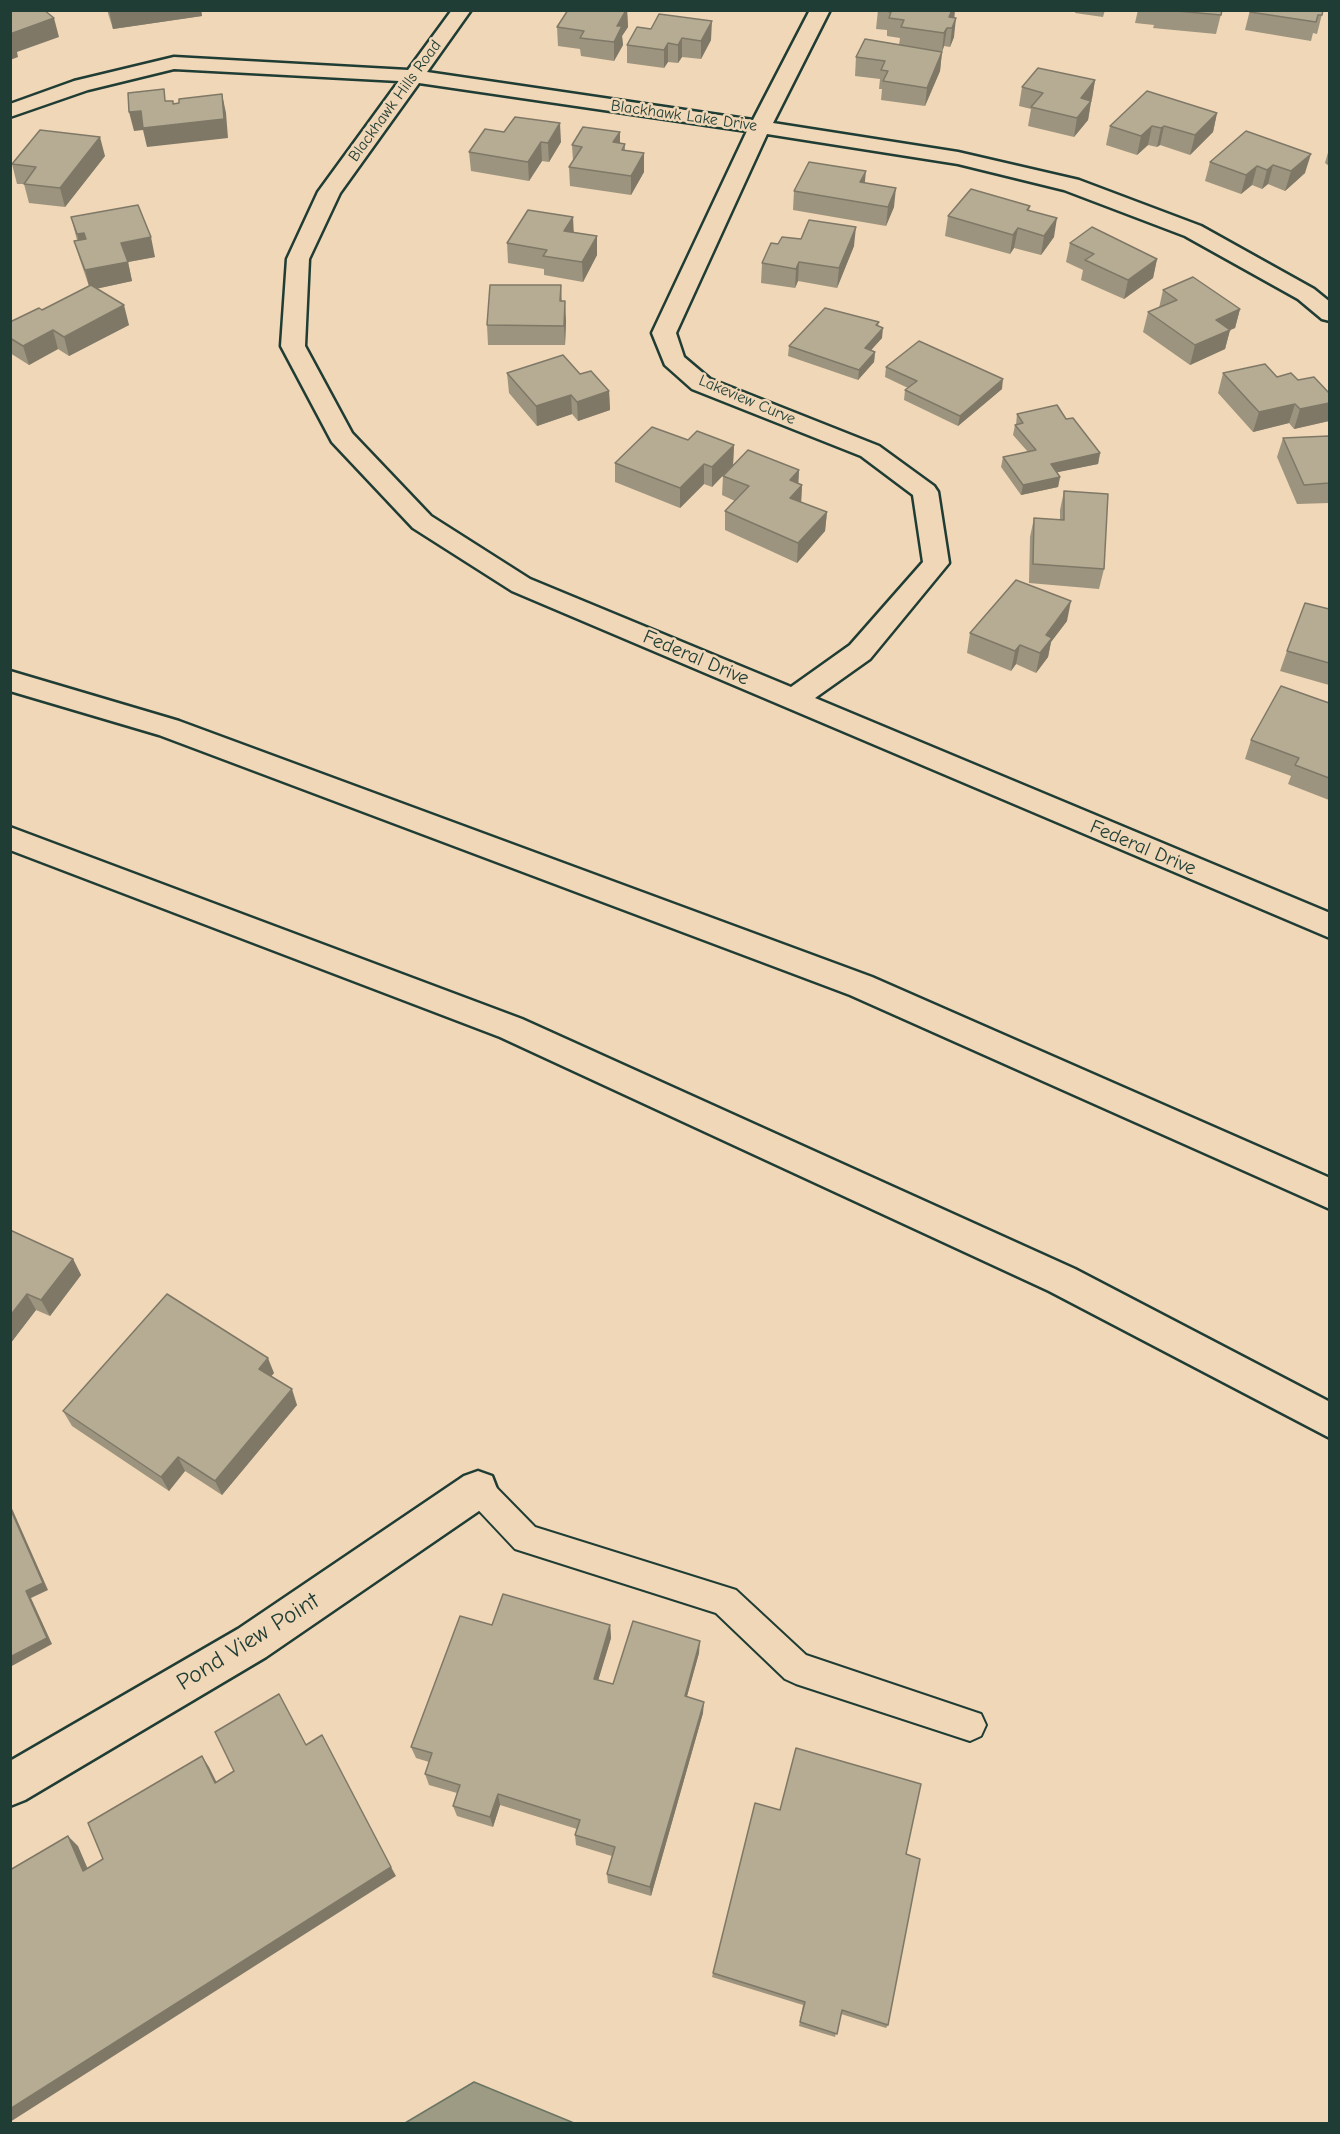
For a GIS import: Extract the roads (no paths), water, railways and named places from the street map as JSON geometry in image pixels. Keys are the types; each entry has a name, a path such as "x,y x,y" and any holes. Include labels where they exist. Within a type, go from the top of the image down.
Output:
{"main road":[{"name":"Blackhawk Hills Road","path":"329,192 462,10"},
{"name":"Lakeview Curve","path":"794,699 860,652 936,562 925,492 870,451 701,384 673,360 664,333 760,127 820,10"},
{"name":"Blackhawk Lake Drive","path":"10,111 81,85 174,63 414,76 760,127 958,158 1071,184 1193,231 1306,294 1329,314"},
{"name":"Federal Drive","path":"329,192 298,259 293,346 341,437 422,522 521,585 1329,927"},
{"path":"1306,294 1329,284"},
{"path":"10,681 169,728 861,986 1329,1194"},
{"path":"10,838 511,1028 1062,1280 1329,1421"},
{"name":"Pond View Point","path":"10,1785 252,1643 478,1489"}],"lane":[{"path":"478,1489 526,1539 725,1601 796,1668 970,1725"}]}
